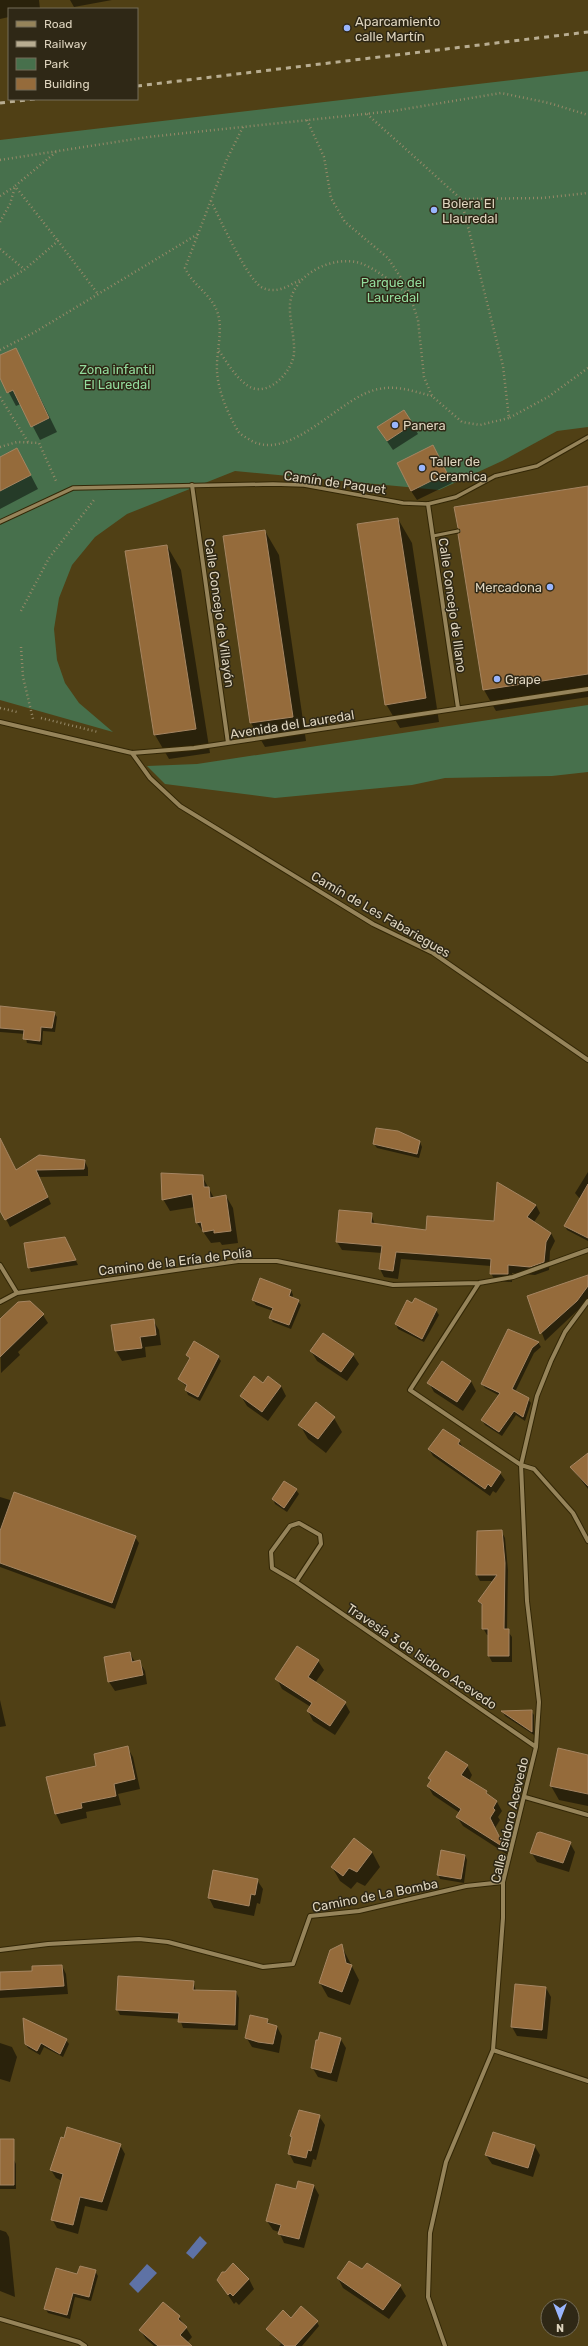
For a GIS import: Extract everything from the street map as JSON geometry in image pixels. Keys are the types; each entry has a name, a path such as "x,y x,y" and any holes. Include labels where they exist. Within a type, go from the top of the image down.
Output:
{"street":[{"name":"Camín de Paquet","path":"0,522 73,488 192,485 304,485 403,503 428,504 456,497 495,476 537,466 588,437"},
{"name":"Calle Concejo de Villayón","path":"192,485 228,743"},
{"name":"Calle Concejo de Illano","path":"428,504 458,708"},
{"name":"Avenida del Lauredal","path":"0,722 132,753 228,743 588,689"},
{"name":"Camín de Les Fabariegues","path":"132,753 150,778 180,806 373,924 432,953 588,1060"},
{"name":"Camino de la Ería de Polía","path":"1,1301 16,1293 238,1261 277,1261 393,1285 479,1283 513,1277 588,1250"},
{"path":"0,1265 16,1293"},
{"path":"479,1283 410,1390 521,1465 534,1469 573,1513 588,1541"},
{"name":"Calle Isidoro Acevedo","path":"445,2346 428,2297 430,2233 446,2162 492,2050 503,1918 503,1882 536,1747 539,1702 527,1601 521,1465 537,1396 551,1361 565,1332 588,1300"},
{"name":"Travesía 3 de Isidoro Acevedo","path":"296,1582 321,1544 320,1535 299,1523 290,1526 271,1552 272,1568 296,1582 536,1747"},
{"path":"525,1797 588,1815"},
{"name":"Camino de La Bomba","path":"0,1950 48,1944 139,1938 168,1942 263,1967 293,1964 310,1916 359,1910 466,1886 503,1882"},
{"path":"492,2050 588,2081"},
{"path":"0,2319 79,2342 86,2346"}],"lane":[{"path":"432,536 458,531"}],"path":[{"path":"0,160 148,137 367,114 501,93 549,103 588,116"},
{"path":"367,114 461,199 503,366 509,418"},
{"path":"307,120 324,158 331,198 344,222 388,258 409,295 418,320 424,377 432,396"},
{"path":"243,127 226,161 185,268 190,278 207,293 218,314 217,372 227,409 239,433 254,442 270,446 302,434 356,398 378,389 399,387 432,396 462,422 480,425 509,418 548,397 588,368"},
{"path":"0,196 15,186 57,151"},
{"path":"0,222 10,204 15,186"},
{"path":"15,186 98,294"},
{"path":"461,199 542,198 588,194"},
{"path":"211,201 251,277 262,288 281,291 316,268 337,263 360,263 380,274 409,295"},
{"path":"0,350 98,294 198,234"},
{"path":"0,284 24,270 58,241"},
{"path":"0,249 24,270"},
{"path":"218,350 240,378 251,387 267,388 280,379 290,369 294,353 290,303 300,279"},
{"path":"0,397 28,442"},
{"path":"0,447 17,442 39,443 62,493"},
{"path":"21,611 49,558 103,487"},
{"path":"21,647 23,676 36,731"}],"green space":[{"name":"Parque del Lauredal","path":"588,71 588,427 557,431 502,461 439,490 235,471 127,514 95,537 72,565 59,598 54,629 57,660 65,683 79,703 113,732 0,700 0,140"},
{"path":"588,705 588,772 552,776 445,778 412,785 275,798 165,784 147,766 197,764"}],"water":[{"path":"200,2236 207,2243 193,2259 186,2253"},
{"path":"147,2264 157,2273 138,2293 129,2284"}],"building":[{"path":"16,348 49,418 31,427 13,390 7,393 0,378 0,355"},
{"name":"Panera","path":"404,410 413,424 387,441 377,427"},
{"name":"Taller de Ceramica","path":"433,445 447,473 411,491 397,463"},
{"path":"17,448 31,475 0,491 0,457"},
{"name":"Mercadona","path":"588,486 588,674 483,690 458,534 461,531 458,528 454,507"},
{"path":"398,518 426,698 385,705 357,524"},
{"path":"265,530 293,717 250,723 223,536"},
{"path":"167,545 196,729 154,735 125,551"},
{"path":"0,1006 55,1012 52,1028 41,1027 40,1041 23,1039 24,1030 0,1028"},
{"path":"376,1128 398,1131 420,1141 417,1154 373,1144"},
{"path":"0,1138 16,1170 39,1155 85,1160 84,1169 36,1170 48,1197 5,1220 0,1211"},
{"path":"161,1173 203,1175 204,1187 209,1187 210,1198 226,1195 231,1231 214,1233 214,1230 203,1232 201,1222 196,1223 192,1194 162,1200"},
{"path":"497,1182 536,1205 527,1217 551,1233 546,1242 544,1262 530,1267 508,1265 508,1274 490,1274 491,1259 396,1252 393,1271 379,1269 382,1246 336,1242 339,1210 372,1213 371,1223 426,1230 427,1216 494,1221"},
{"path":"588,1184 588,1238 564,1226"},
{"path":"65,1237 76,1260 28,1268 24,1243"},
{"path":"588,1275 588,1286 577,1301 540,1334 527,1296"},
{"path":"260,1278 291,1290 289,1296 299,1300 289,1325 269,1318 273,1308 252,1300"},
{"path":"415,1298 437,1309 422,1339 395,1324 407,1300 412,1303"},
{"path":"30,1301 44,1314 0,1357 0,1319 18,1302"},
{"path":"154,1319 156,1335 140,1337 142,1348 115,1351 111,1325"},
{"path":"508,1329 539,1342 532,1348 512,1389 529,1398 523,1417 514,1411 499,1432 481,1420 500,1393 481,1384"},
{"path":"323,1333 354,1354 341,1372 310,1351"},
{"path":"194,1341 219,1356 198,1397 185,1390 187,1385 178,1379 190,1358 186,1355"},
{"path":"442,1361 471,1381 457,1402 427,1383"},
{"path":"254,1376 263,1383 268,1376 281,1386 262,1412 240,1396"},
{"path":"316,1402 335,1417 318,1439 298,1425"},
{"path":"443,1429 460,1440 458,1444 501,1472 491,1487 488,1484 485,1489 428,1449"},
{"path":"588,1453 588,1486 570,1467"},
{"path":"284,1481 297,1489 284,1508 272,1499"},
{"path":"14,1492 136,1536 112,1603 0,1563 0,1531"},
{"path":"502,1530 505,1563 504,1629 509,1629 509,1656 488,1656 488,1629 482,1629 482,1604 478,1601 497,1575 476,1575 477,1531"},
{"path":"297,1646 319,1660 308,1677 346,1702 330,1726 307,1711 312,1703 275,1679"},
{"path":"130,1652 132,1662 140,1660 143,1675 108,1682 104,1657"},
{"path":"532,1710 532,1732 501,1711"},
{"path":"128,1746 135,1779 114,1784 116,1796 81,1803 82,1808 55,1814 46,1777 96,1766 94,1754"},
{"path":"558,1748 588,1755 588,1794 550,1786"},
{"path":"446,1751 468,1765 461,1775 487,1791 486,1793 497,1801 493,1808 495,1810 490,1818 505,1848 456,1817 461,1809 427,1786 431,1780 428,1778"},
{"path":"540,1832 571,1842 563,1863 530,1853 537,1833"},
{"path":"354,1838 372,1852 357,1872 349,1868 343,1876 331,1867"},
{"path":"441,1850 465,1855 461,1879 437,1875"},
{"path":"213,1870 258,1879 255,1895 251,1894 249,1906 208,1898"},
{"path":"342,1944 346,1963 352,1965 342,1992 319,1983 330,1950"},
{"path":"62,1965 64,1986 0,1990 0,1972 32,1971 32,1966"},
{"path":"118,1976 194,1981 193,1990 236,1991 235,2025 178,2022 179,2013 116,2010"},
{"path":"515,1984 546,1987 542,2030 511,2027"},
{"path":"250,2015 268,2019 267,2023 277,2026 273,2044 245,2038"},
{"path":"23,2018 67,2039 60,2054 41,2043 37,2051 25,2044"},
{"path":"320,2032 341,2038 331,2073 311,2068 316,2040 318,2040"},
{"path":"299,2110 320,2115 311,2151 308,2150 306,2158 288,2154 292,2137 290,2136"},
{"path":"67,2127 121,2144 102,2202 80,2197 73,2225 51,2220 63,2174 50,2170 61,2137 64,2138"},
{"path":"493,2132 535,2145 528,2168 485,2155"},
{"path":"0,2139 14,2139 14,2185 0,2185"},
{"path":"298,2181 314,2185 299,2239 278,2234 281,2225 266,2221 276,2184 296,2189"},
{"path":"349,2261 362,2269 367,2263 401,2285 383,2310 337,2278"},
{"path":"233,2263 249,2279 233,2296 230,2293 228,2295 217,2280 222,2272 225,2272"},
{"path":"80,2266 96,2270 89,2297 73,2293 67,2315 44,2309 56,2268 77,2274"},
{"path":"163,2302 180,2316 178,2319 187,2327 180,2335 192,2346 158,2346 139,2330"},
{"path":"301,2306 318,2321 295,2346 285,2346 266,2329 283,2310 291,2318"}],"railway":[{"path":"138,86 588,32"},
{"path":"0,103 26,100"}],"place":[{"name":"Aparcamiento calle Martín","path":"347,28"},
{"name":"Bolera El Llauredal","path":"434,210"},
{"name":"Panera","path":"395,425"},
{"name":"Taller de Ceramica","path":"422,468"},
{"name":"Mercadona","path":"550,587"},
{"name":"Grape","path":"497,679"}],"park label":[{"name":"Zona infantil El Lauredal","path":"117,376"}]}
